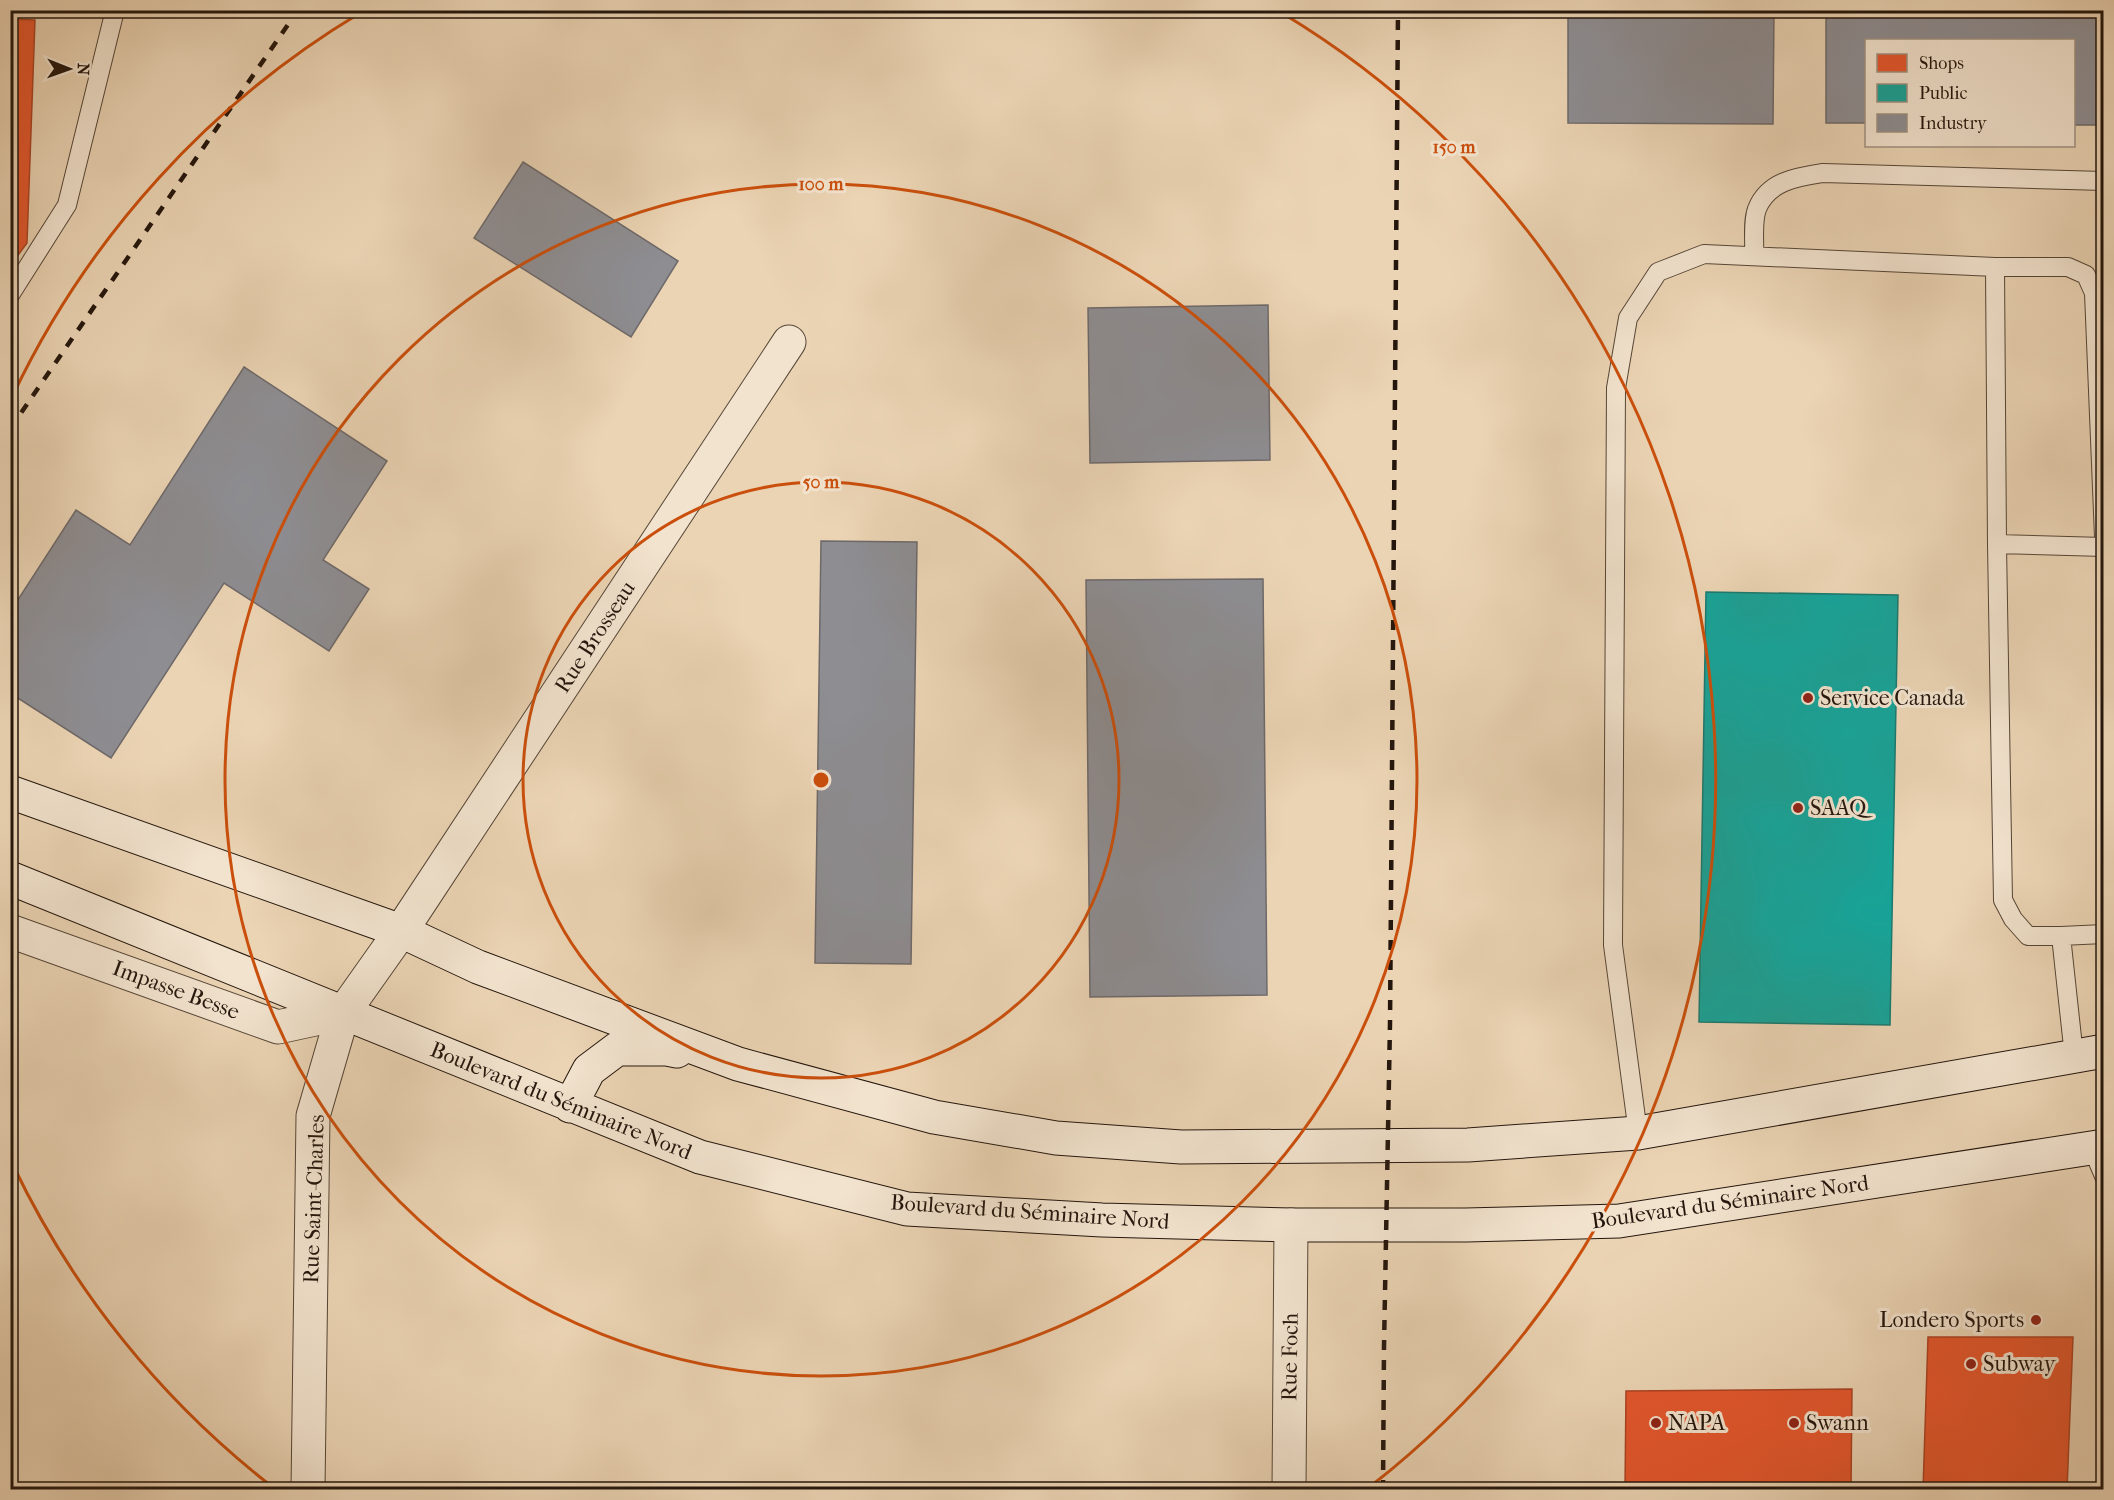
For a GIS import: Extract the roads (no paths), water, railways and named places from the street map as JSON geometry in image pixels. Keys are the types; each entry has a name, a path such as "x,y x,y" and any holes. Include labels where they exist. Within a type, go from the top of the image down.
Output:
{"main road":[{"name":"Rue Brosseau","path":"401,931 789,342"},
{"path":"10,792 401,931 478,968 738,1064"},
{"name":"Boulevard du Séminaire Nord","path":"10,878 570,1106 700,1156 907,1209 1102,1220 1291,1225 1454,1225 1619,1221 2100,1157"},
{"name":"Impasse Besse","path":"10,931 278,1027 343,1013"},
{"name":"Rue Saint-Charles","path":"308,1490 313,1116 343,1013 401,931"},
{"path":"570,1106 589,1070 617,1049 666,1049 738,1064 934,1117 1056,1138 1180,1147 1446,1145 1638,1133 2089,1053"},
{"name":"Rue Foch","path":"1289,1490 1291,1225"}],"lane":[{"path":"10,295 67,205 115,10"},
{"path":"1754,256 1756,210 1768,190 1794,177 1823,173 2103,181"},
{"path":"1638,1133 1613,945 1616,388 1628,318 1658,272 1704,254 1995,267 2068,267 2086,275 2094,292 2103,537"},
{"path":"1995,267 1996,544 2003,900 2013,919 2028,936 2103,934"},
{"path":"1996,544 2103,547"},
{"path":"2061,936 2089,1053"}],"railway":[{"path":"10,429 298,10"},
{"path":"1383,1490 1390,1023 1398,10"}],"place":[{"name":"Service Canada","path":"1808,698"},
{"name":"SAAQ","path":"1798,808"},
{"name":"Londero Sports","path":"2036,1320"},
{"name":"Subway","path":"1971,1364"},
{"name":"NAPA","path":"1656,1423"},
{"name":"Swann","path":"1794,1423"}]}
